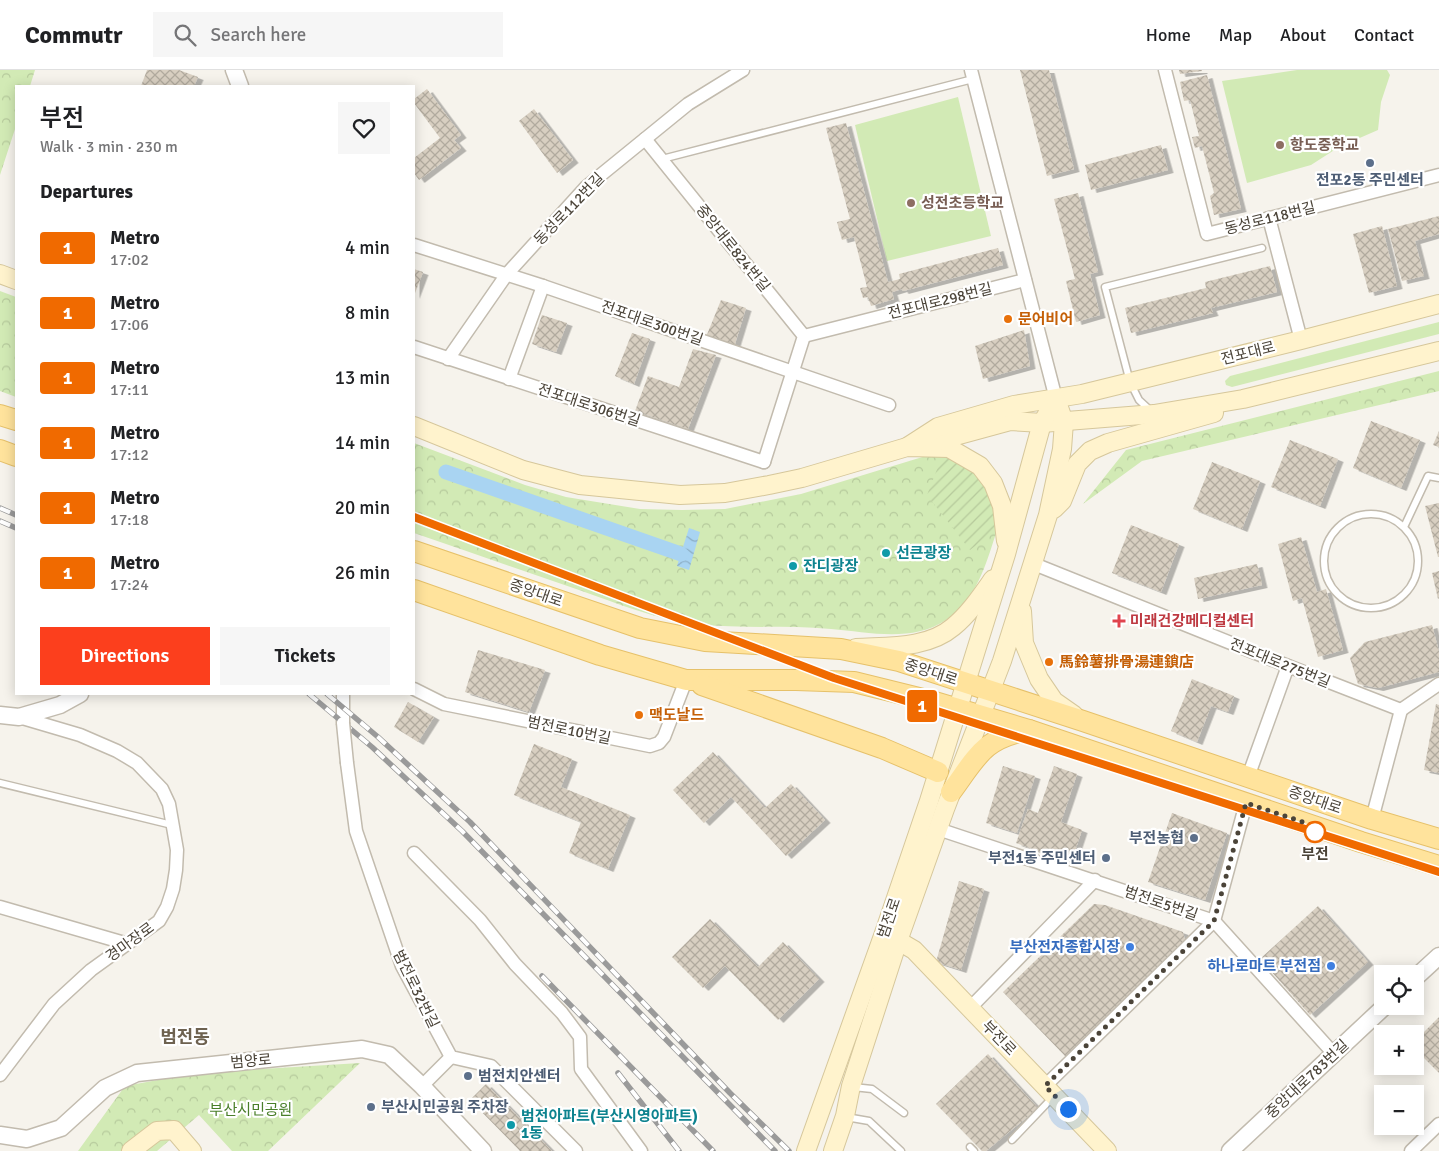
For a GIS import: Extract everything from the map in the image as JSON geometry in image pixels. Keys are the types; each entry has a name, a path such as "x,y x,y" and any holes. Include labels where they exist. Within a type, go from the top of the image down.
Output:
{"main road":[{"path":"0,274 15,280"},
{"name":"전포대로","path":"908,447 938,427 1014,405 1056,399 1130,382 1439,304"},
{"path":"415,426 522,470 580,485 680,495 725,492 769,486 802,478 908,447 940,441 1010,421 1064,422 1154,414 1243,399 1439,351"},
{"path":"991,691 1034,564 1048,515 1062,449 1064,422 1056,399"},
{"path":"965,683 1004,560 1042,423 1056,399"},
{"path":"1048,515 1062,500 1077,464 1090,451 1108,443 1210,415 1243,399"},
{"path":"0,415 15,420"},
{"path":"842,649 912,645 944,633 967,614 1004,560 1006,529 1002,506 993,483 980,466 949,448 908,447"},
{"path":"0,450 15,456"},
{"name":"중앙대로","path":"415,551 640,628 705,641 842,649 899,661 1083,720 1372,819 1439,839"},
{"name":"중앙대로","path":"415,590 600,655 686,680 854,682 957,708 1029,730 1439,866"},
{"path":"1022,596 1024,643 1039,679 1054,701 1083,720"},
{"path":"686,680 882,748 938,772"},
{"name":"범전로","path":"833,1151 845,1116 851,1086 891,937 965,683"},
{"name":"범전로","path":"806,1151 891,937 938,829 991,691"},
{"path":"951,792 980,751 996,740 1029,730"},
{"name":"부전로","path":"891,937 914,950 1107,1151"},
{"path":"138,1149 157,1131 174,1130 192,1151"}],"street":[{"path":"234,70 240,85"},
{"name":"동성로112번길","path":"448,359 507,274 586,187 688,104 743,70"},
{"name":"동성로118번길","path":"1165,70 1207,234 1439,175"},
{"path":"972,74 1056,399"},
{"name":"중앙대로824번길","path":"645,138 804,336"},
{"path":"1269,218 1301,340"},
{"name":"전포대로300번길","path":"415,245 543,286 889,405"},
{"name":"전포대로298번길","path":"804,336 1024,280"},
{"path":"510,379 543,286"},
{"path":"769,486 764,462 804,336"},
{"name":"전포대로306번길","path":"415,347 764,462"},
{"name":"전포대로275번길","path":"1034,564 1401,710"},
{"path":"1248,777 1288,666"},
{"name":"범전로10번길","path":"415,690 444,704 650,746 659,744 664,737 686,680"},
{"path":"1372,819 1401,710 1439,684"},
{"path":"0,715 19,717 60,705 78,695"},
{"name":"범전로32번길","path":"343,695 343,723 356,831 402,966 451,1057"},
{"name":"경마장로","path":"0,1075 54,1004 90,970 159,921 167,907 173,890 176,870 177,850 169,804 162,790 137,763 117,751 80,735 19,717"},
{"path":"1050,1091 1214,921 1246,803"},
{"name":"범전로5번길","path":"938,829 1214,921 1334,1054"},
{"path":"1395,852 1419,867 1439,876"},
{"path":"414,853 480,920 515,964 562,1013 580,1038 581,1069 641,1151"},
{"path":"970,1008 1095,880"},
{"path":"0,907 128,944"},
{"path":"1424,970 1439,956"},
{"name":"중앙대로783번길","path":"1230,1151 1375,1015"},
{"name":"범양로","path":"0,1135 28,1139 61,1128 104,1088 137,1073 362,1049 389,1055 422,1086 483,1151"},
{"path":"422,1086 451,1057 491,1066 576,1151"},
{"path":"1412,1151 1439,1124"}],"lane":[{"path":"662,159 824,118 972,74"},
{"path":"1154,414 1139,400 1130,382 1105,287 1262,248"},
{"path":"1404,526 1428,476 1439,478"},
{"path":"1362,514 1377,514 1385,515 1404,526 1417,546 1419,569 1410,590 1392,605 1369,610 1347,603 1330,587 1323,565 1327,542 1341,524 1362,514"},
{"path":"0,783 174,825"},
{"path":"851,1086 872,1089 904,1113"},
{"path":"1012,1140 1050,1091"},
{"path":"845,1116 870,1121 901,1151"}],"green space":[{"path":"0,70 35,70 30,85 15,85 15,129 0,175"},
{"path":"1297,70 1387,70 1390,75 1381,102 1378,130 1339,147 1311,165 1247,183 1222,81"},
{"path":"958,97 991,236 887,261 855,125"},
{"path":"0,291 15,297 15,397 0,391"},
{"path":"1439,322 1439,334 1232,387 1226,385 1225,381 1230,376"},
{"path":"1439,371 1439,391 1142,461 1083,504 1126,450"},
{"path":"415,443 525,485 566,497 640,509 682,510 725,509 801,494 929,455 943,454 997,530 979,580 966,602 946,620 919,632 875,634 814,628 695,624 680,622 636,610 415,533"},
{"path":"943,454 965,465 979,475 990,488 994,499 997,530 970,550 927,495"},
{"name":"부산시민공원","path":"360,1063 268,1151 232,1151 199,1115 157,1151 78,1151 125,1086 196,1073"}],"water":[{"path":"689,528 700,532 689,570 677,566"}],"building":[{"path":"147,70 179,70 198,77 194,85 141,85"},
{"path":"1020,70 1049,70 1074,169 1047,176"},
{"path":"1179,70 1202,70 1202,71 1180,74"},
{"path":"1207,75 1241,209 1214,215 1210,196 1214,193 1202,146 1195,148 1192,137 1199,136 1190,100 1184,101 1180,82"},
{"path":"427,89 461,135 454,140 461,148 419,180 415,174 415,157 440,138 415,104 415,98"},
{"path":"534,109 573,160 557,173 519,121"},
{"path":"846,123 888,282 900,279 899,274 998,248 1003,265 903,291 902,289 892,292 894,299 871,306 868,297 863,298 860,288 867,287 854,237 842,240 837,222 850,219 826,128"},
{"path":"1161,145 1168,170 1091,190 1085,165"},
{"path":"1078,193 1098,272 1090,274 1100,315 1076,322 1066,281 1075,279 1054,199"},
{"path":"1439,216 1439,234 1415,241 1424,276 1402,281 1388,229"},
{"path":"1382,226 1397,286 1369,293 1353,234"},
{"path":"1270,266 1277,292 1211,308 1213,313 1131,333 1125,308 1206,288 1205,282"},
{"path":"415,269 423,272 415,293"},
{"path":"721,300 746,308 734,347 706,337"},
{"path":"542,315 567,323 556,352 532,344"},
{"path":"1024,330 1030,366 983,379 975,346"},
{"path":"632,333 650,339 634,384 615,376"},
{"path":"693,349 716,355 688,429 635,411 648,376 679,387"},
{"path":"1371,421 1420,440 1401,488 1353,468"},
{"path":"1439,431 1439,447 1433,445"},
{"path":"1290,440 1338,459 1320,506 1271,487"},
{"path":"1212,462 1260,481 1242,529 1193,509"},
{"path":"1439,503 1439,557 1438,557 1425,506"},
{"path":"1131,525 1179,544 1161,592 1112,573"},
{"path":"1301,537 1317,592 1326,589 1343,650 1318,657 1302,598 1293,601 1278,544"},
{"path":"1257,564 1262,585 1198,599 1194,578"},
{"path":"1439,571 1439,598 1438,599 1432,573"},
{"path":"1432,625 1439,652 1439,672 1378,688 1358,684 1350,658 1365,642"},
{"path":"478,650 545,670 529,712 465,692"},
{"path":"1192,679 1234,696 1228,712 1211,706 1197,742 1171,731"},
{"path":"408,702 434,717 418,742 394,727"},
{"path":"1436,704 1439,705 1439,773 1424,770"},
{"path":"534,744 572,759 561,787 630,815 608,869 569,853 581,822 514,795"},
{"path":"713,752 765,808 791,784 825,820 786,856 731,797 704,823 673,790"},
{"path":"1003,766 1035,776 1017,833 986,823"},
{"path":"1054,766 1077,774 1061,822 1082,830 1071,863 1016,843 1028,809 1038,813"},
{"path":"1172,813 1227,833 1205,900 1148,882"},
{"path":"959,881 984,889 961,970 936,962"},
{"path":"1094,904 1105,905 1183,932 1185,941 1066,1057 1003,992"},
{"path":"1318,906 1368,962 1310,1015 1260,959"},
{"path":"710,919 758,967 783,942 819,979 778,1020 725,966 703,988 672,957"},
{"path":"1439,1017 1439,1073 1424,1058 1424,1032"},
{"path":"988,1054 1038,1108 986,1151 982,1151 936,1104"},
{"name":"범전아파트(부산시영아파트) 1동","path":"486,1084 552,1151 520,1151 470,1100"}],"waterway":[{"path":"446,472 681,554"}],"railway":[{"path":"0,508 15,515"},
{"path":"0,521 15,528"},
{"path":"310,695 372,747 462,831 775,1151"},
{"path":"328,695 378,737 470,822 730,1093 789,1151"},
{"path":"542,976 713,1151"},
{"path":"618,1073 679,1151"}],"metro line":[{"name":"1","path":"415,517 834,678 1439,872"}],"place":[{"name":"항도중학교","path":"1280,145"},
{"name":"전포2동 주민센터","path":"1370,163"},
{"name":"성전초등학교","path":"911,203"},
{"name":"문어비어","path":"1008,319"},
{"name":"선큰광장","path":"886,553"},
{"name":"잔디광장","path":"793,566"},
{"name":"미래건강메디컬센터","path":"1119,621"},
{"name":"馬鈴薯排骨湯連鎖店","path":"1049,662"},
{"name":"맥도날드","path":"639,715"},
{"name":"부전","path":"1315,832"},
{"name":"부전농협","path":"1194,838"},
{"name":"부전1동 주민센터","path":"1106,858"},
{"name":"부산전자종합시장","path":"1130,947"},
{"name":"하나로마트 부전점","path":"1331,966"},
{"name":"범전치안센터","path":"468,1076"},
{"name":"부산시민공원 주차장","path":"371,1107"},
{"name":"범전아파트(부산시영아파트) 1동","path":"511,1125"}],"district":[{"name":"범전동","path":"185,1037"}],"route":[{"path":"1068,1109 1045,1086 1214,921 1246,803 1324,829 1315,832"}]}
